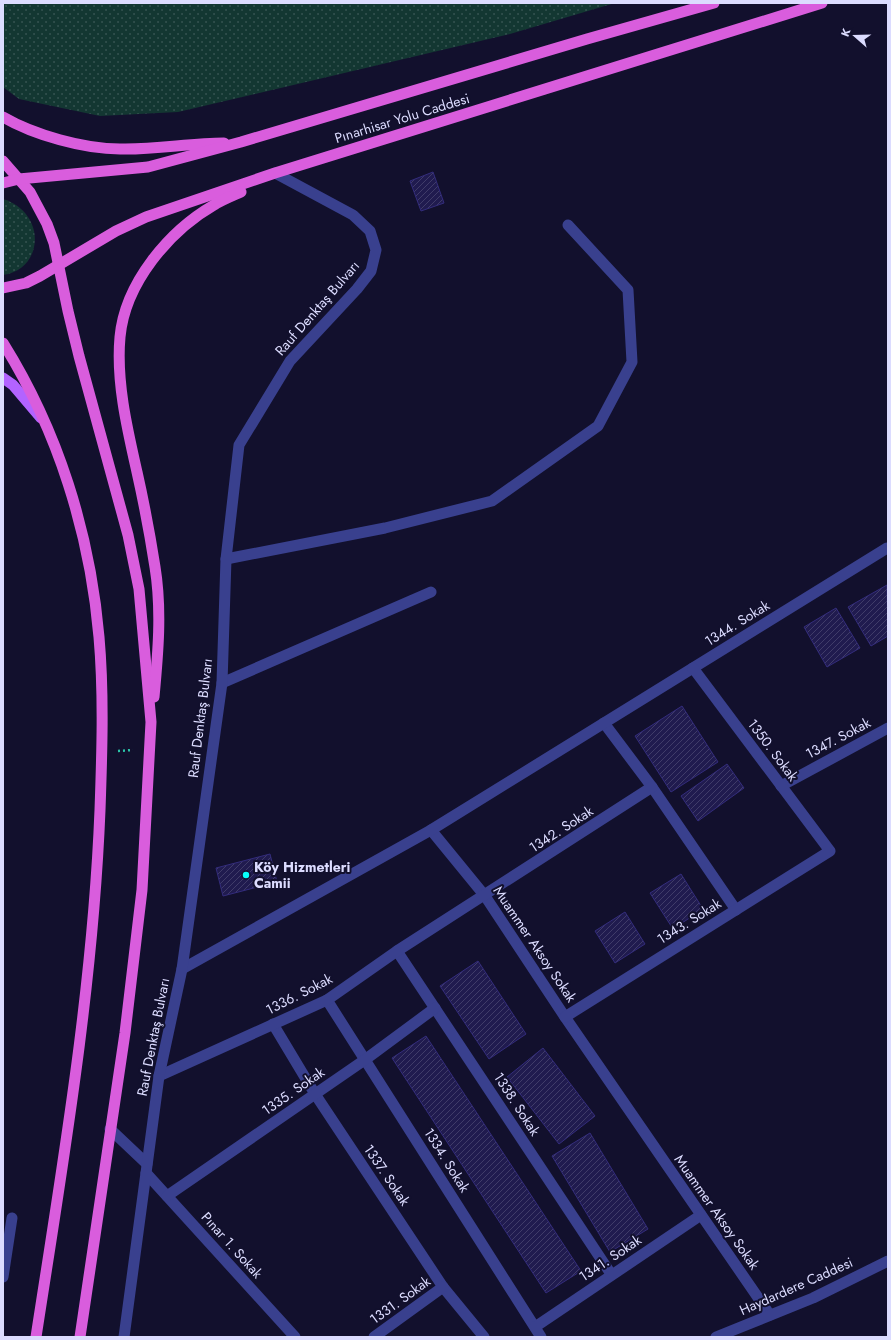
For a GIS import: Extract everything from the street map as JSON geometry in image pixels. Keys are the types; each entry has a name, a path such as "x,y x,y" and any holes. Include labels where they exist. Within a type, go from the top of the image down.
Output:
{"highway":[{"name":"Pınarhisar Yolu Caddesi","path":"3,183 19,179 148,167 241,142 587,39 714,3"},
{"name":"Pınarhisar Yolu Caddesi","path":"3,288 26,282 146,217 275,173 822,3"},
{"path":"3,117 16,124 49,136 85,145 120,149 194,143 241,142"},
{"name":"Rauf Denktaş Bulvarı","path":"3,161 30,192 47,224 59,264 79,356 128,535 139,589 151,722 142,890 125,1033 80,1337"},
{"path":"151,722 159,652 158,604 155,569 122,391 120,336 125,313 144,272 160,250 179,232 214,205 275,173"},
{"path":"3,343 17,366 45,422 66,475 76,512 93,592 99,637 102,751 97,881 86,988 36,1337"}],"main road":[{"path":"3,378 13,385 45,422"}],"street":[{"name":"Rauf Denktaş Bulvarı","path":"124,1337 159,1076 182,970 222,683 226,559 239,445 290,361 357,289 371,271 376,250 370,231 353,215 275,173"},
{"path":"226,559 385,528 492,500 598,426 632,362 628,290 568,225"},
{"name":"1344. Sokak","path":"431,830 887,548"},
{"path":"222,683 432,592"},
{"name":"1350. Sokak","path":"693,668 830,851"},
{"path":"604,723 652,787 736,910"},
{"name":"1347. Sokak","path":"781,786 888,728"},
{"name":"1342. Sokak","path":"485,896 652,787"},
{"path":"182,970 431,830"},
{"name":"Muammer Aksoy Sokak","path":"431,830 485,896 565,1017 770,1315"},
{"name":"1343. Sokak","path":"565,1017 830,851"},
{"name":"1336. Sokak","path":"159,1076 327,1000 397,951 485,896"},
{"name":"1338. Sokak","path":"397,951 611,1274"},
{"name":"1334. Sokak","path":"327,1000 366,1059 541,1337"},
{"name":"1335. Sokak","path":"167,1196 366,1059 435,1008"},
{"name":"1337. Sokak","path":"273,1024 315,1094 443,1287 484,1337"},
{"name":"Pınar 1. Sokak","path":"110,1129 147,1169 167,1196 295,1337"},
{"name":"1341. Sokak","path":"535,1327 611,1274 701,1215"},
{"path":"3,1277 12,1218"},
{"name":"Haydardere Caddesi","path":"716,1337 813,1298 888,1261"},
{"name":"1331. Sokak","path":"374,1337 443,1287"}],"path":[{"path":"102,751 150,749"}],"green space":[{"path":"3,3 615,3 510,34 178,112 100,116 19,99 3,87"},
{"path":"3,199 17,206 27,216 33,227 35,240 33,252 27,262 17,271 3,275"}],"building":[{"path":"433,172 444,203 421,211 410,181"},
{"path":"887,585 888,636 871,646 848,607"},
{"path":"836,608 860,648 827,667 804,627"},
{"path":"682,706 718,762 671,792 635,736"},
{"path":"727,764 744,788 698,821 681,796"},
{"name":"Köy Hizmetleri Camii","path":"270,854 277,882 223,896 216,868"},
{"path":"681,874 703,909 673,929 650,893"},
{"path":"625,912 645,944 615,963 595,931"},
{"path":"478,961 526,1034 489,1059 440,986"},
{"path":"426,1036 581,1271 546,1293 392,1058"},
{"path":"543,1048 595,1116 559,1144 507,1077"},
{"path":"590,1133 648,1229 610,1252 552,1156"}],"place":[{"name":"Köy Hizmetleri Camii","path":"246,875"}]}
